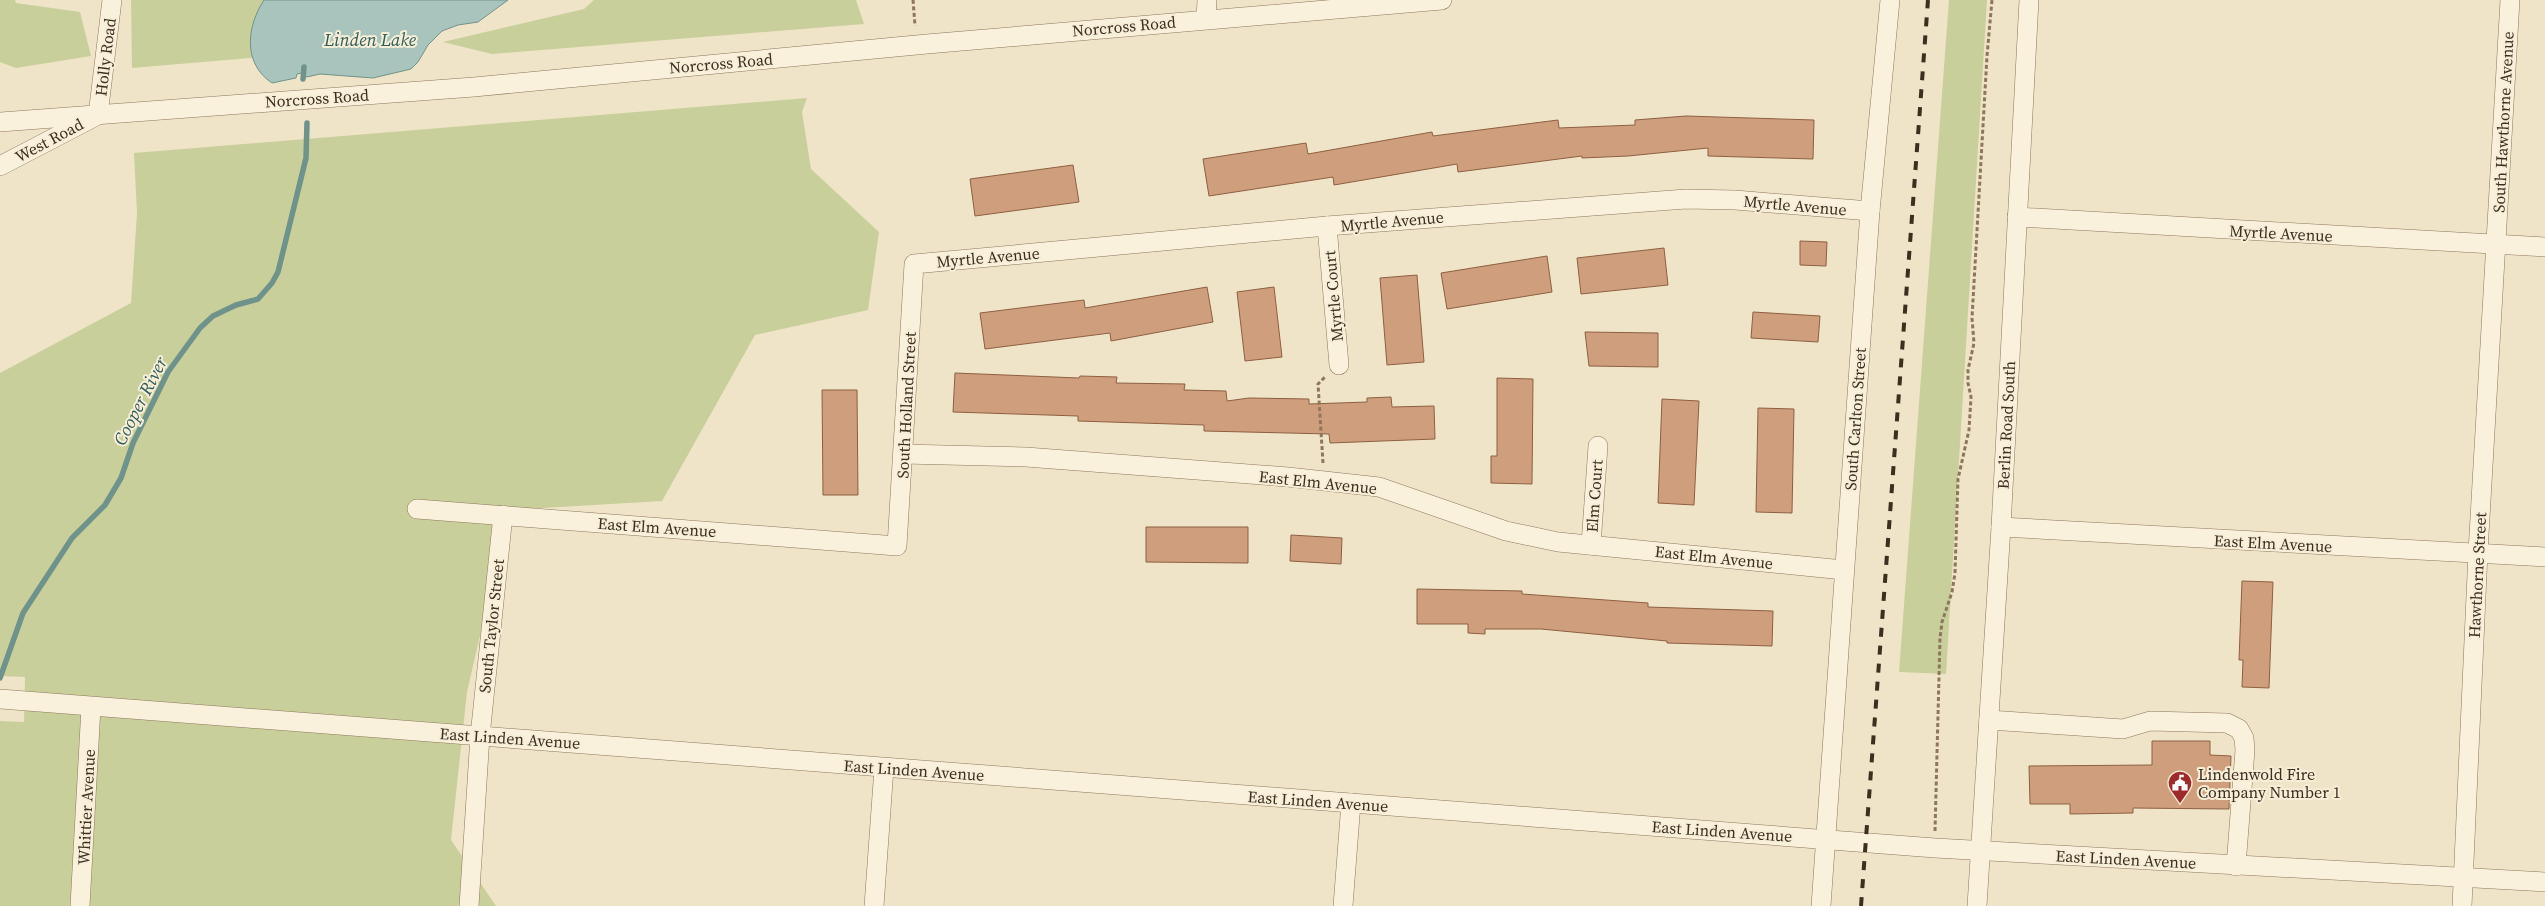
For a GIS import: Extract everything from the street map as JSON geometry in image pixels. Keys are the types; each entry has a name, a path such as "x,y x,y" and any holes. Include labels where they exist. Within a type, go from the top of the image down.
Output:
{"street":[{"name":"Holly Road","path":"98,115 112,0"},
{"path":"1206,19 1207,0"},
{"name":"Norcross Road","path":"0,122 474,87 1206,19 1433,0"},
{"name":"South Carlton Street","path":"1821,906 1870,212 1890,0"},
{"name":"Berlin Road South","path":"1978,906 2001,527 2029,0"},
{"name":"South Hawthorne Avenue","path":"2495,245 2510,0"},
{"name":"West Road","path":"0,166 98,115"},
{"name":"Myrtle Avenue","path":"914,264 1327,226 1686,199 1735,200 1870,212"},
{"name":"Myrtle Avenue","path":"2017,217 2545,248"},
{"name":"Myrtle Court","path":"1327,226 1339,365"},
{"name":"Hawthorne Street","path":"2462,906 2478,552 2495,245"},
{"name":"South Holland Street","path":"897,546 914,264"},
{"name":"Elm Court","path":"1591,545 1598,446"},
{"name":"East Elm Avenue","path":"903,454 1026,457 1379,487 1506,531 1558,542 1844,570"},
{"name":"East Elm Avenue","path":"417,509 897,546"},
{"name":"South Taylor Street","path":"469,906 480,736 503,515"},
{"name":"East Elm Avenue","path":"2001,527 2545,557"},
{"name":"East Linden Avenue","path":"0,700 1826,838 1935,848 2545,882"},
{"name":"Whittier Avenue","path":"80,906 92,708"},
{"path":"1989,720 2123,729 2150,721 2211,721 2227,722 2239,729 2244,738 2245,750 2236,866"},
{"path":"874,906 884,768"},
{"path":"1343,906 1351,803"}],"path":[{"path":"913,0 915,30"},
{"path":"1935,848 1940,638 1942,622 1952,592 1955,573 1958,479 1969,430 1971,397 1968,383 1974,343 1972,318 1992,0"},
{"path":"1324,481 1318,384 1339,365"}],"green space":[{"path":"0,0 15,0 16,3 80,12 91,56 16,68 0,62"},
{"path":"131,0 271,0 262,57 132,68"},
{"path":"594,0 856,0 864,24 492,54 443,42 584,9"},
{"path":"1949,0 1987,0 1946,674 1899,672"},
{"path":"807,98 802,112 811,169 879,232 868,310 755,335 662,501 509,510 467,692 451,840 496,906 0,906 0,721 24,722 25,677 0,676 0,373 131,303 137,213 134,153"}],"water":[{"name":"Linden Lake","path":"264,0 508,0 478,22 458,25 442,31 428,45 418,62 411,69 373,78 320,74 307,77 302,73 297,74 296,78 272,83 262,75 256,65 250,44 254,21"}],"building":[{"path":"1686,116 1814,120 1813,159 1708,156 1708,148 1628,156 1582,158 1582,156 1458,172 1457,164 1334,185 1333,177 1209,196 1203,159 1306,143 1308,154 1432,132 1433,136 1558,120 1559,128 1635,125 1635,120"},
{"path":"1073,165 1079,202 975,216 970,179"},
{"path":"1800,241 1827,242 1826,266 1800,265"},
{"path":"1664,248 1668,285 1581,294 1577,258"},
{"path":"1547,256 1552,292 1447,309 1441,273"},
{"path":"1417,275 1424,362 1387,365 1380,278"},
{"path":"1207,287 1213,322 1111,341 1110,333 985,349 980,313 1084,300 1085,308"},
{"path":"1274,287 1282,357 1245,361 1237,292"},
{"path":"1753,312 1820,316 1818,342 1751,338"},
{"path":"1585,332 1658,333 1658,367 1589,366"},
{"path":"955,373 1079,378 1080,376 1117,377 1116,383 1185,384 1184,390 1226,391 1227,401 1249,398 1309,399 1309,404 1367,402 1367,398 1391,397 1392,407 1434,406 1435,439 1330,443 1329,434 1204,431 1204,425 1078,421 1078,416 953,412"},
{"path":"1497,378 1533,379 1532,484 1491,483 1491,456 1497,456"},
{"path":"822,390 857,390 858,495 823,495"},
{"path":"1662,399 1699,401 1694,505 1658,503"},
{"path":"1758,408 1794,409 1792,513 1756,512"},
{"path":"1146,527 1248,527 1248,563 1146,562"},
{"path":"1291,535 1342,538 1341,564 1290,561"},
{"path":"2242,581 2273,582 2269,688 2242,687 2243,660 2239,660"},
{"path":"1417,589 1522,591 1522,594 1648,603 1648,607 1773,611 1772,646 1667,643 1667,641 1541,629 1485,629 1485,634 1468,633 1468,624 1417,624"},
{"path":"2152,741 2210,741 2210,755 2231,756 2229,809 2133,808 2133,813 2070,814 2070,804 2030,804 2029,766 2152,765"}],"waterway":[{"name":"Cooper River","path":"303,79 304,67"},
{"name":"Cooper River","path":"0,678 23,613 72,538 105,505 121,478 133,443 168,372 200,328 213,316 236,305 258,299 272,283 278,272 306,158 307,123"}],"railway":[{"path":"1861,906 1928,0"}],"place":[{"name":"Lindenwold Fire Company Number 1","path":"2180,804"}]}
